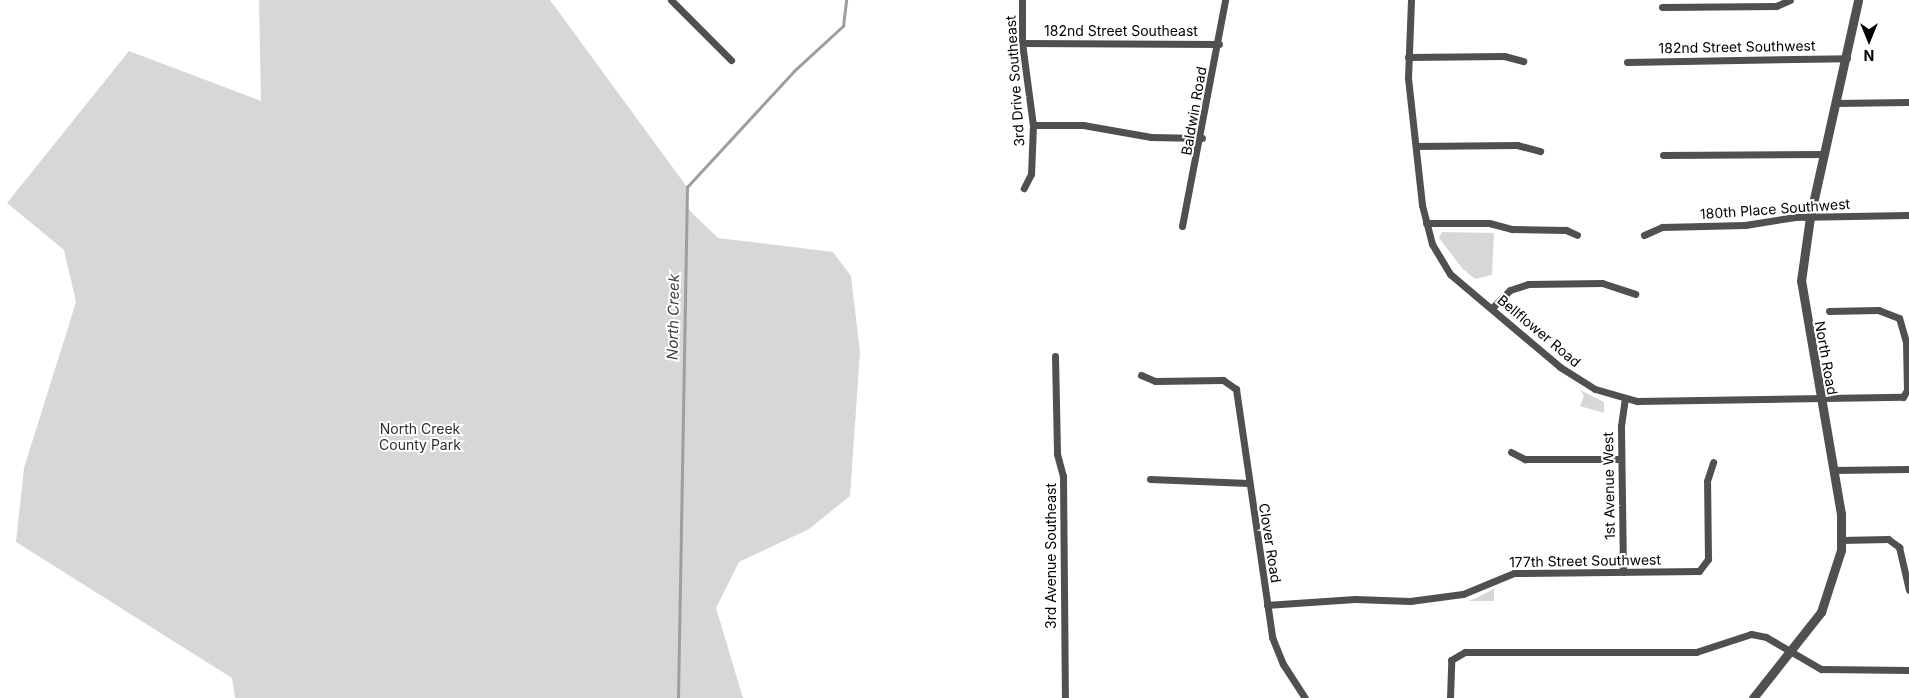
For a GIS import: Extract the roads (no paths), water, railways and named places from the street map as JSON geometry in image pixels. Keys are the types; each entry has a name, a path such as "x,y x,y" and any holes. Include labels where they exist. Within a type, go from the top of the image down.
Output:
{"street":[{"path":"672,0 731,60"},
{"name":"3rd Drive Southeast","path":"1022,0 1022,43 1033,125 1031,174 1024,188"},
{"name":"Baldwin Road","path":"1182,226 1202,138 1225,0"},
{"name":"Bellflower Road","path":"1411,0 1408,57 1416,146 1426,223 1450,274 1572,376 1625,399 1899,398 1907,390 1906,342 1899,318 1878,310 1828,311"},
{"path":"1662,7 1776,6 1790,0"},
{"name":"North Road","path":"1753,698 1792,652 1826,602 1841,540 1833,470 1801,290 1810,217 1847,58 1858,0"},
{"name":"182nd Street Southeast","path":"1022,43 1219,44"},
{"path":"1408,57 1504,56 1522,61"},
{"name":"182nd Street Southwest","path":"1627,62 1847,58"},
{"path":"1836,103 1909,102"},
{"path":"1033,125 1083,125 1151,137 1202,138"},
{"path":"1416,146 1517,145 1540,151"},
{"path":"1663,155 1824,154"},
{"name":"180th Place Southwest","path":"1644,235 1662,227 1745,225 1810,217 1909,215"},
{"path":"1426,223 1489,223 1512,229 1566,230 1577,235"},
{"path":"1492,308 1510,290 1528,284 1615,284 1635,294"},
{"name":"3rd Avenue Southeast","path":"1055,356 1057,454 1064,476 1065,698"},
{"name":"Clover Road","path":"1141,375 1155,381 1223,380 1233,384 1238,394 1248,482 1272,638 1283,664 1306,698"},
{"name":"1st Avenue West","path":"1623,572 1621,459 1625,399"},
{"path":"1511,452 1526,459 1621,459"},
{"name":"177th Street Southwest","path":"1267,605 1355,599 1410,601 1464,594 1514,573 1698,571 1708,559 1707,481 1713,462"},
{"path":"1833,470 1909,468"},
{"path":"1150,479 1248,482"},
{"path":"1841,540 1888,539 1899,547 1909,590"},
{"path":"1450,698 1453,658 1465,652 1696,652 1751,634 1830,671 1909,670"}],"waterway":[{"name":"North Creek","path":"678,698 687,187 794,71 843,26 846,0"}],"park label":[{"name":"North Creek County Park","path":"420,438"}]}
